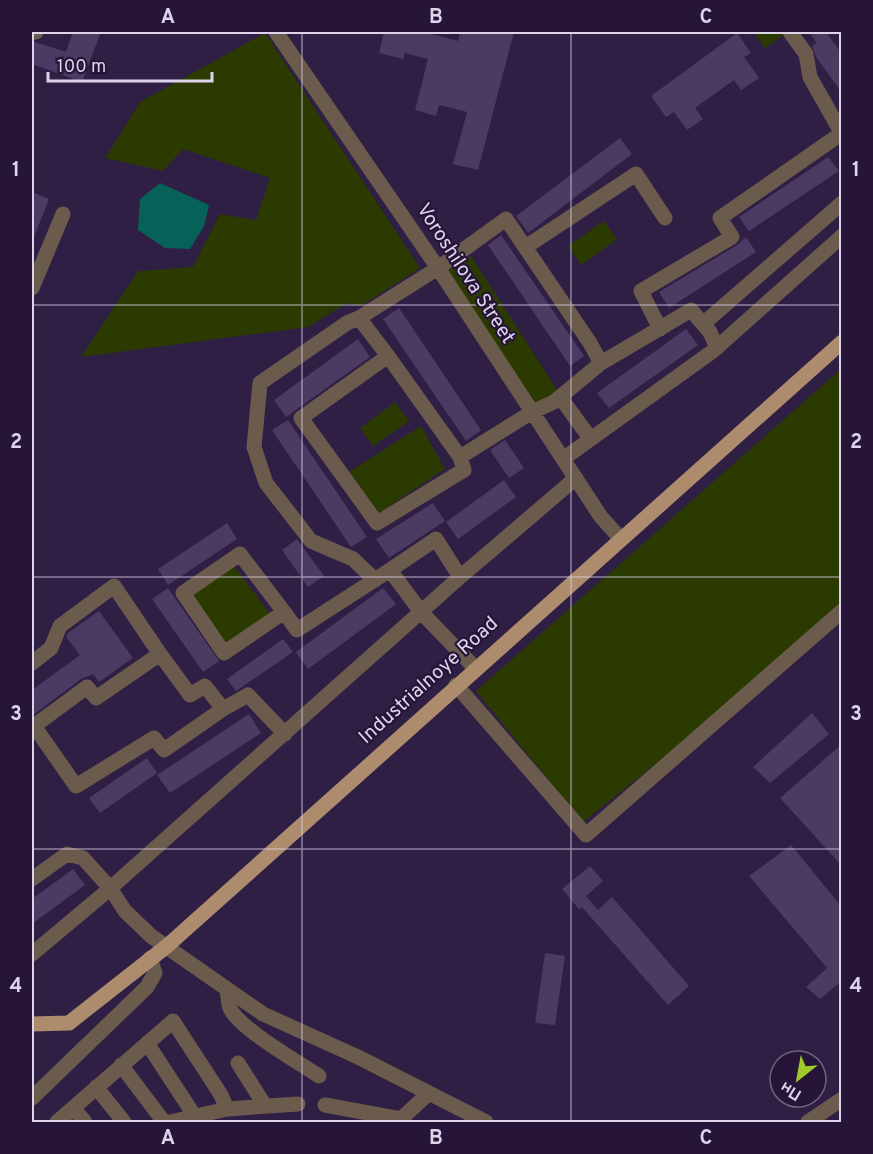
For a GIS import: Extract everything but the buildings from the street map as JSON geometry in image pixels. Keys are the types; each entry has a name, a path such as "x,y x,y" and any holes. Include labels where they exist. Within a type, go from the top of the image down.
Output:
{"main road":[{"name":"Industrialnoye Road","path":"32,1024 69,1023 167,945 842,342"}],"street":[{"name":"Voroshilova Street","path":"276,32 438,268 603,519 620,538"},
{"path":"660,329 641,291 732,237 720,218 841,132 810,77 806,54 790,32"},
{"path":"527,246 636,174 665,218"},
{"path":"703,324 842,203"},
{"path":"32,288 63,214"},
{"path":"375,579 353,559 312,542 266,483 254,447 260,383 347,323 359,318 438,268 506,219 527,246 601,363"},
{"path":"563,459 717,348 842,236"},
{"path":"460,457 531,412 560,397 601,363 691,310 710,332 717,348"},
{"path":"359,318 388,356 460,457 464,470 377,524 301,418 388,356"},
{"path":"560,397 590,438"},
{"path":"32,954 285,734 460,577 576,478"},
{"path":"284,612 224,653 183,593 240,554 284,612 297,630 436,539 460,577"},
{"path":"390,570 421,612 475,668"},
{"path":"32,663 51,648 60,626 114,586 190,695 205,686 223,709"},
{"path":"456,685 586,835 842,611"},
{"path":"160,654 96,698 87,687 33,724 76,786 154,738 164,750 248,694 285,734"},
{"path":"32,879 66,854 75,854 83,858 110,888 125,911 151,936 167,945 227,990 280,1024 358,1058 486,1122"},
{"path":"32,1098 147,987 155,973 150,958"},
{"path":"227,990 230,1009 263,1040 320,1076"},
{"path":"57,1122 173,1021 221,1095 227,1109"},
{"path":"147,1043 194,1114"},
{"path":"238,1063 264,1104"},
{"path":"121,1065 164,1122"},
{"path":"96,1087 124,1122"},
{"path":"325,1105 401,1119 429,1093"},
{"path":"807,1122 842,1099"},
{"path":"170,1122 194,1114 227,1109 264,1104 298,1104"},
{"path":"73,1108 85,1122"}],"shaded area":[{"path":"753,32 785,32 786,33 765,48"},
{"path":"265,33 420,268 361,306 347,303 308,327 81,357 138,271 193,267 220,214 256,220 270,178 183,149 163,171 105,158 140,102"},
{"path":"160,183 209,205 204,226 190,249 165,248 138,230 140,199"},
{"path":"604,221 617,239 581,265 568,246"},
{"path":"471,256 559,393 535,408 447,271"},
{"path":"841,369 841,616 583,822 476,691"},
{"path":"395,402 409,421 373,446 360,428"},
{"path":"421,426 445,469 379,513 349,472"},
{"path":"234,566 270,614 226,644 192,595"}]}
